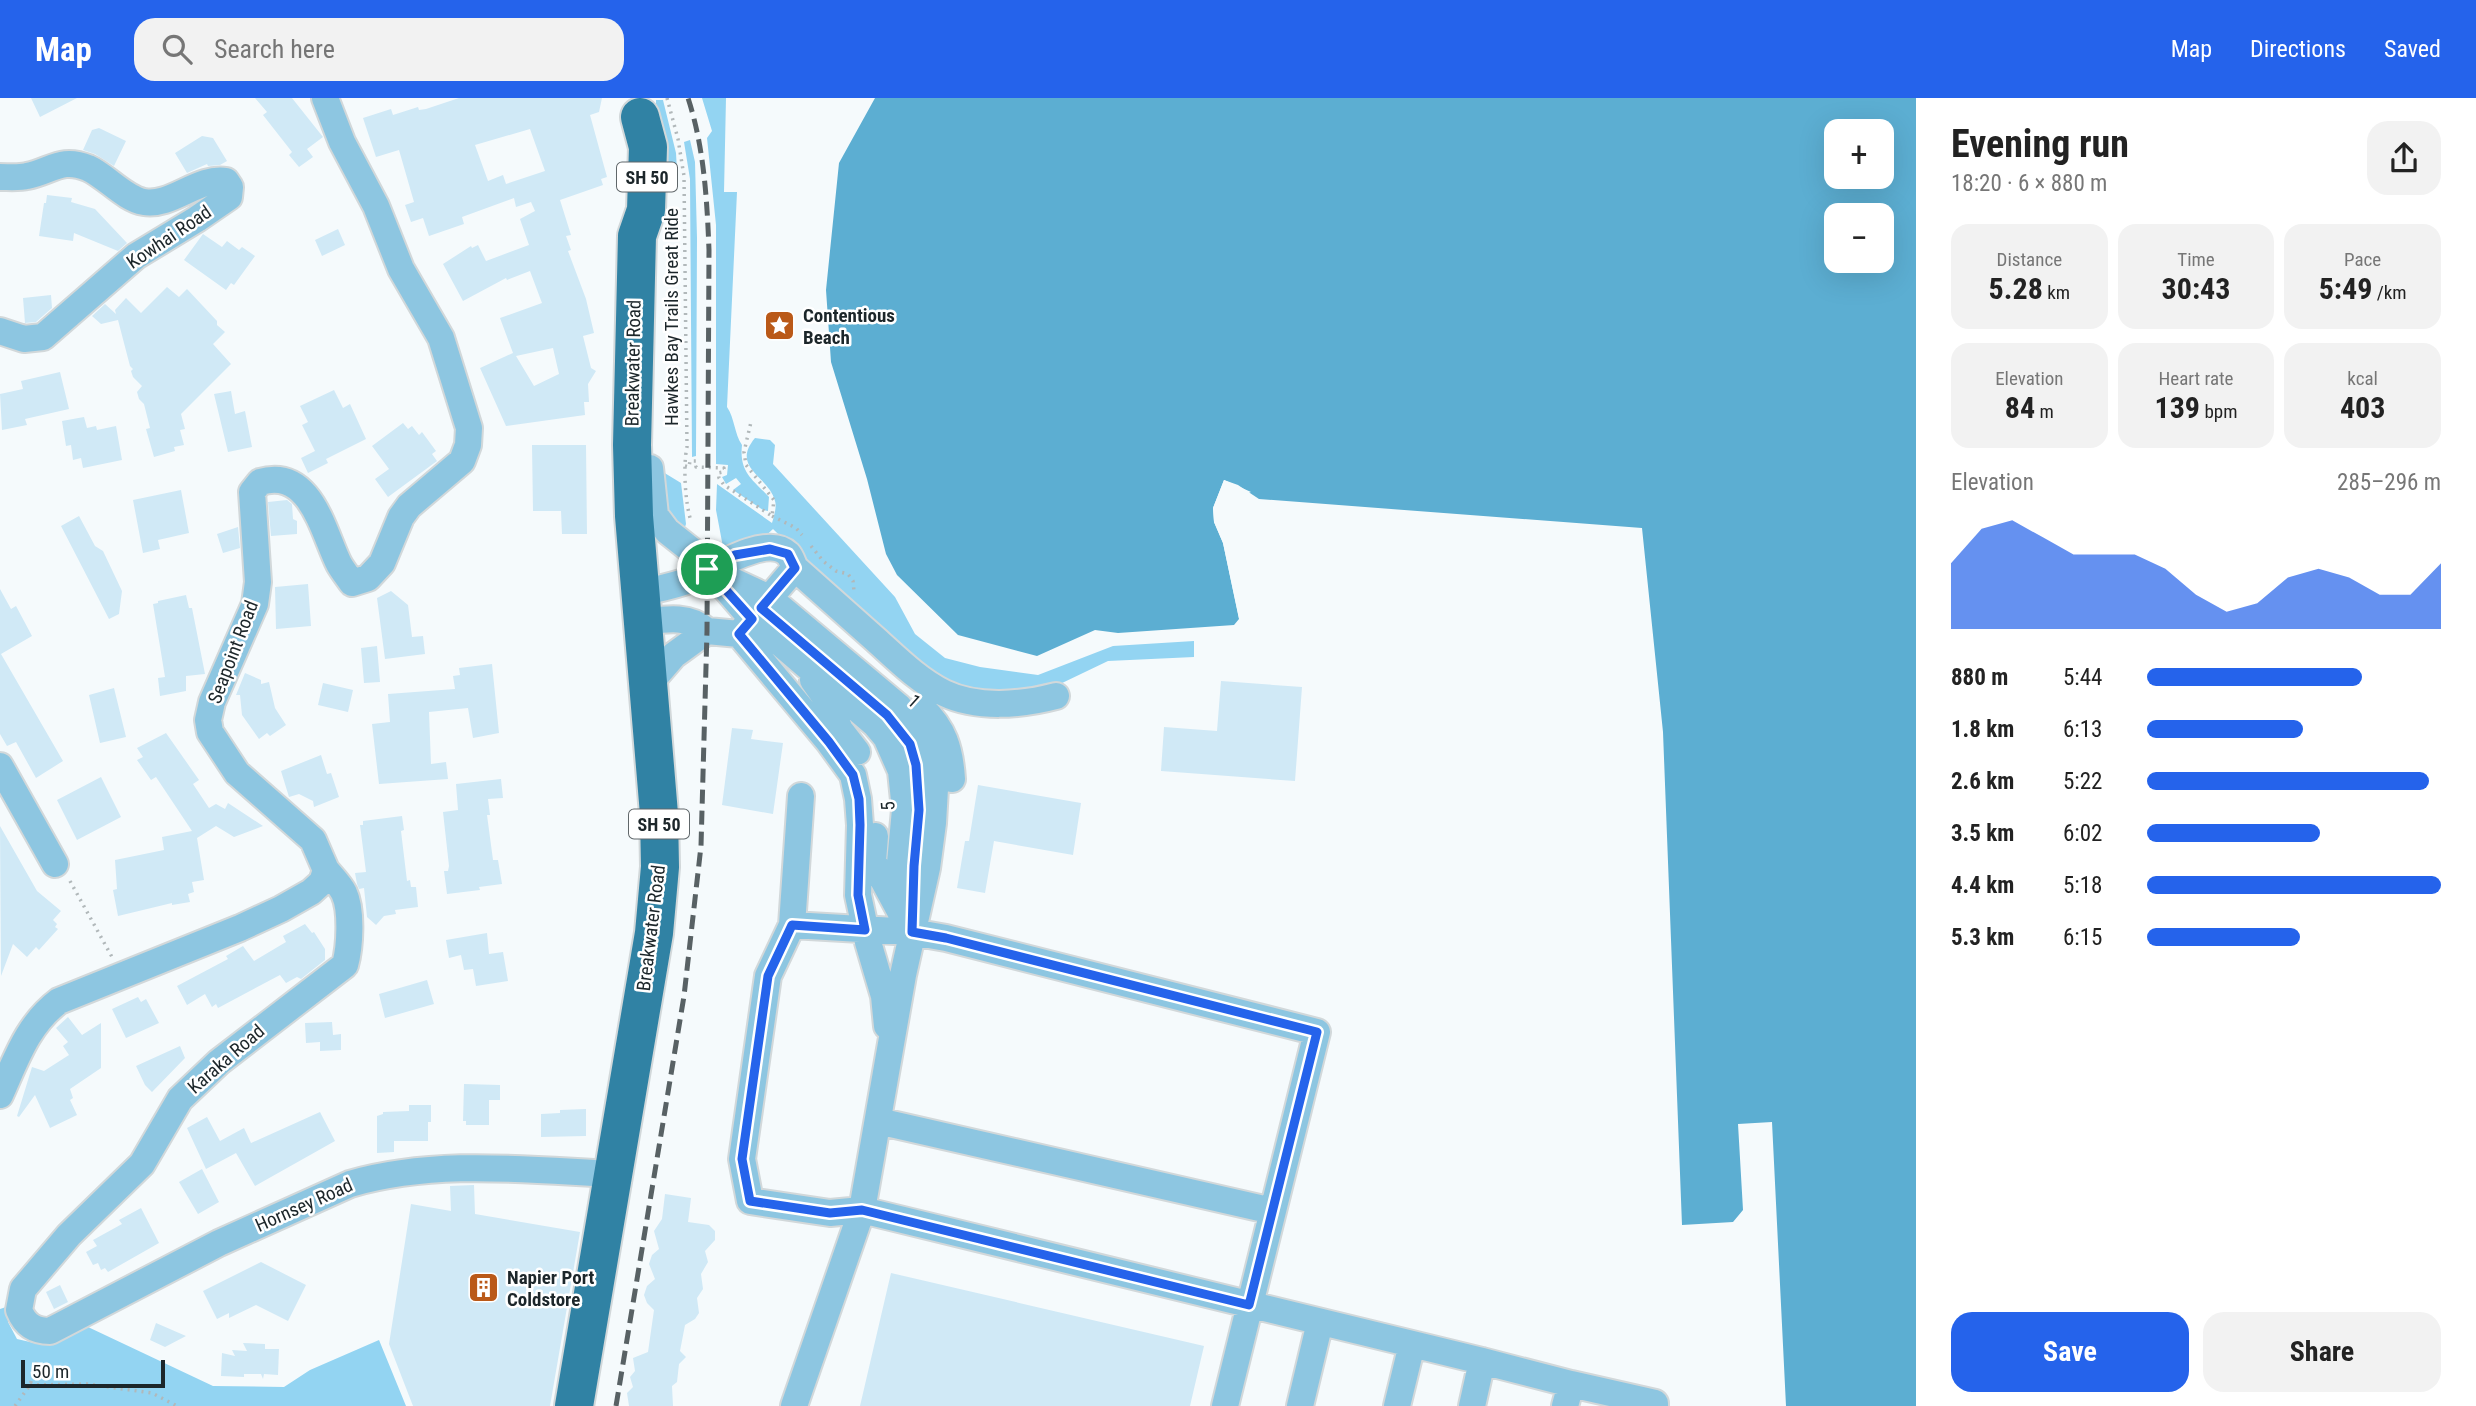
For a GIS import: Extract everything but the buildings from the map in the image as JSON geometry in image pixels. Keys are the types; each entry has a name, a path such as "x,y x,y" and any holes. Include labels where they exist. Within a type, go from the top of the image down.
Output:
{"highway":[{"name":"Breakwater Road","path":"574,1406 654,933 660,867 656,762 641,607 632,445 641,223 629,211 631,148 643,108"}],"street":[{"name":"Seapoint Road","path":"326,98 342,142 376,206 401,269 441,338 468,428 468,445 462,461 401,517 382,563 368,578 352,583 340,566 313,503 299,489 275,479 260,482 252,492 257,582 255,604 212,702 208,720 210,732 237,773 313,840 326,870"},
{"name":"Kowhai Road","path":"0,177 26,176 65,162 89,169 144,202 170,199 220,180 226,181 230,187 229,197 136,256 43,337 24,340 0,331"},
{"path":"641,223 651,496 655,515 667,531 696,554 707,569 760,609 887,715 910,744 916,765 919,810 912,932 862,1210 794,1406"},
{"path":"641,607 670,587 695,578 735,555 770,549 788,554 795,568 891,654 923,680 946,694 974,701 1004,703 1031,702 1056,696"},
{"path":"649,684 674,655 707,631 760,609 795,568"},
{"name":"1","path":"707,569 760,609 910,697 941,730 948,743 952,788 940,869 912,932"},
{"path":"641,607 671,619 696,622 707,631"},
{"path":"760,609 798,658 875,724 894,754 901,771 905,810 900,863 912,932"},
{"path":"760,609 829,742 853,775 859,799 858,895 884,996 890,1052"},
{"name":"5","path":"798,658 825,697 868,738 878,755 885,777 890,814 886,862 912,932"},
{"path":"0,766 61,870"},
{"path":"801,796 792,925 768,976 742,1159 750,1201 830,1213 862,1210 1482,1362 1568,1395 1655,1403 1655,1406"},
{"path":"0,1095 18,1053 43,1013 59,1001 281,909 311,892 322,882 326,870"},
{"name":"Karaka Road","path":"22,1317 19,1302 23,1289 61,1244 142,1164 180,1099 219,1062 345,965 349,933 346,901 343,891 326,870"},
{"path":"792,925 912,932 946,938 1317,1032 1225,1406"},
{"path":"878,1121 1273,1211"},
{"name":"Hornsey Road","path":"22,1317 34,1330 50,1331 219,1243 369,1178 421,1170 516,1169 615,1174"},
{"path":"1300,1406 1320,1322"},
{"path":"1397,1406 1412,1344"},
{"path":"1472,1406 1482,1362"}],"path":[{"name":"Hawkes Bay Trails Great Ride","path":"643,108 678,139 684,176 687,433 684,466 691,530"},
{"path":"751,422 744,452 746,465 774,500 772,516"},
{"path":"684,466 689,467 690,461 696,461 696,467 724,468 723,472 718,473 724,485 796,528 803,536"},
{"path":"810,545 830,566 848,575 853,581 854,593"},
{"path":"61,870 122,974"},
{"path":"15,1406 30,1385 37,1362"},
{"path":"30,1385 87,1384 152,1393 177,1406"}],"shaded area":[{"path":"702,98 726,98 724,192 737,192 727,407 742,445 745,469 769,497 768,511 733,490 741,484 736,478 726,484 722,477 727,475 728,465 716,464 716,225 707,138 712,131"},
{"path":"875,98 1916,98 1916,1406 1786,1406 1772,1122 1738,1124 1743,1210 1733,1222 1682,1225 1663,732 1642,528 1259,499 1238,485 1224,480 1213,508 1214,522 1223,543 1239,619 1234,625 1118,633 1095,630 1037,656 958,635 897,575 886,554 867,479 831,362 826,290 839,163"},
{"path":"656,100 663,100 676,153 677,171 656,170"},
{"path":"690,140 695,162 697,238 696,456 692,457 690,179 684,142"},
{"path":"755,438 770,440 775,445 773,464 895,597 915,634 945,658 980,667 1038,675 1113,646 1194,641 1194,657 1108,661 1060,684 1001,695 940,680 816,571 773,529 759,542 723,547 716,510 717,484 772,523 775,501 749,465 747,457 748,448"},
{"path":"663,472 681,483 686,524 684,530 663,507"},
{"path":"9,1306 8,1322 17,1339 43,1345 88,1327 213,1386 284,1387 310,1370 379,1340 406,1406 0,1406 0,1309"}],"pier":[{"path":"1224,480 1251,492 1246,494 1226,484 1216,508 1217,521 1227,543 1242,618 1240,623 1223,543 1214,522 1213,508"}],"railway":[{"path":"616,1406 684,996 701,846 707,631 709,250 701,154 688,98"}],"place":[{"name":"Contentious Beach","path":"780,326"},
{"name":"Napier Port Coldstore","path":"484,1288"}],"route":[{"path":"781,550 788,554 795,568 761,608 887,715 910,744 919,787 912,932 946,938 1317,1032 1249,1305 862,1210 830,1213 750,1201 742,1159 768,976 792,925 865,930 858,895 859,799 853,775 843,760 739,634 752,619 707,569 735,555 755,551 781,550"}]}
